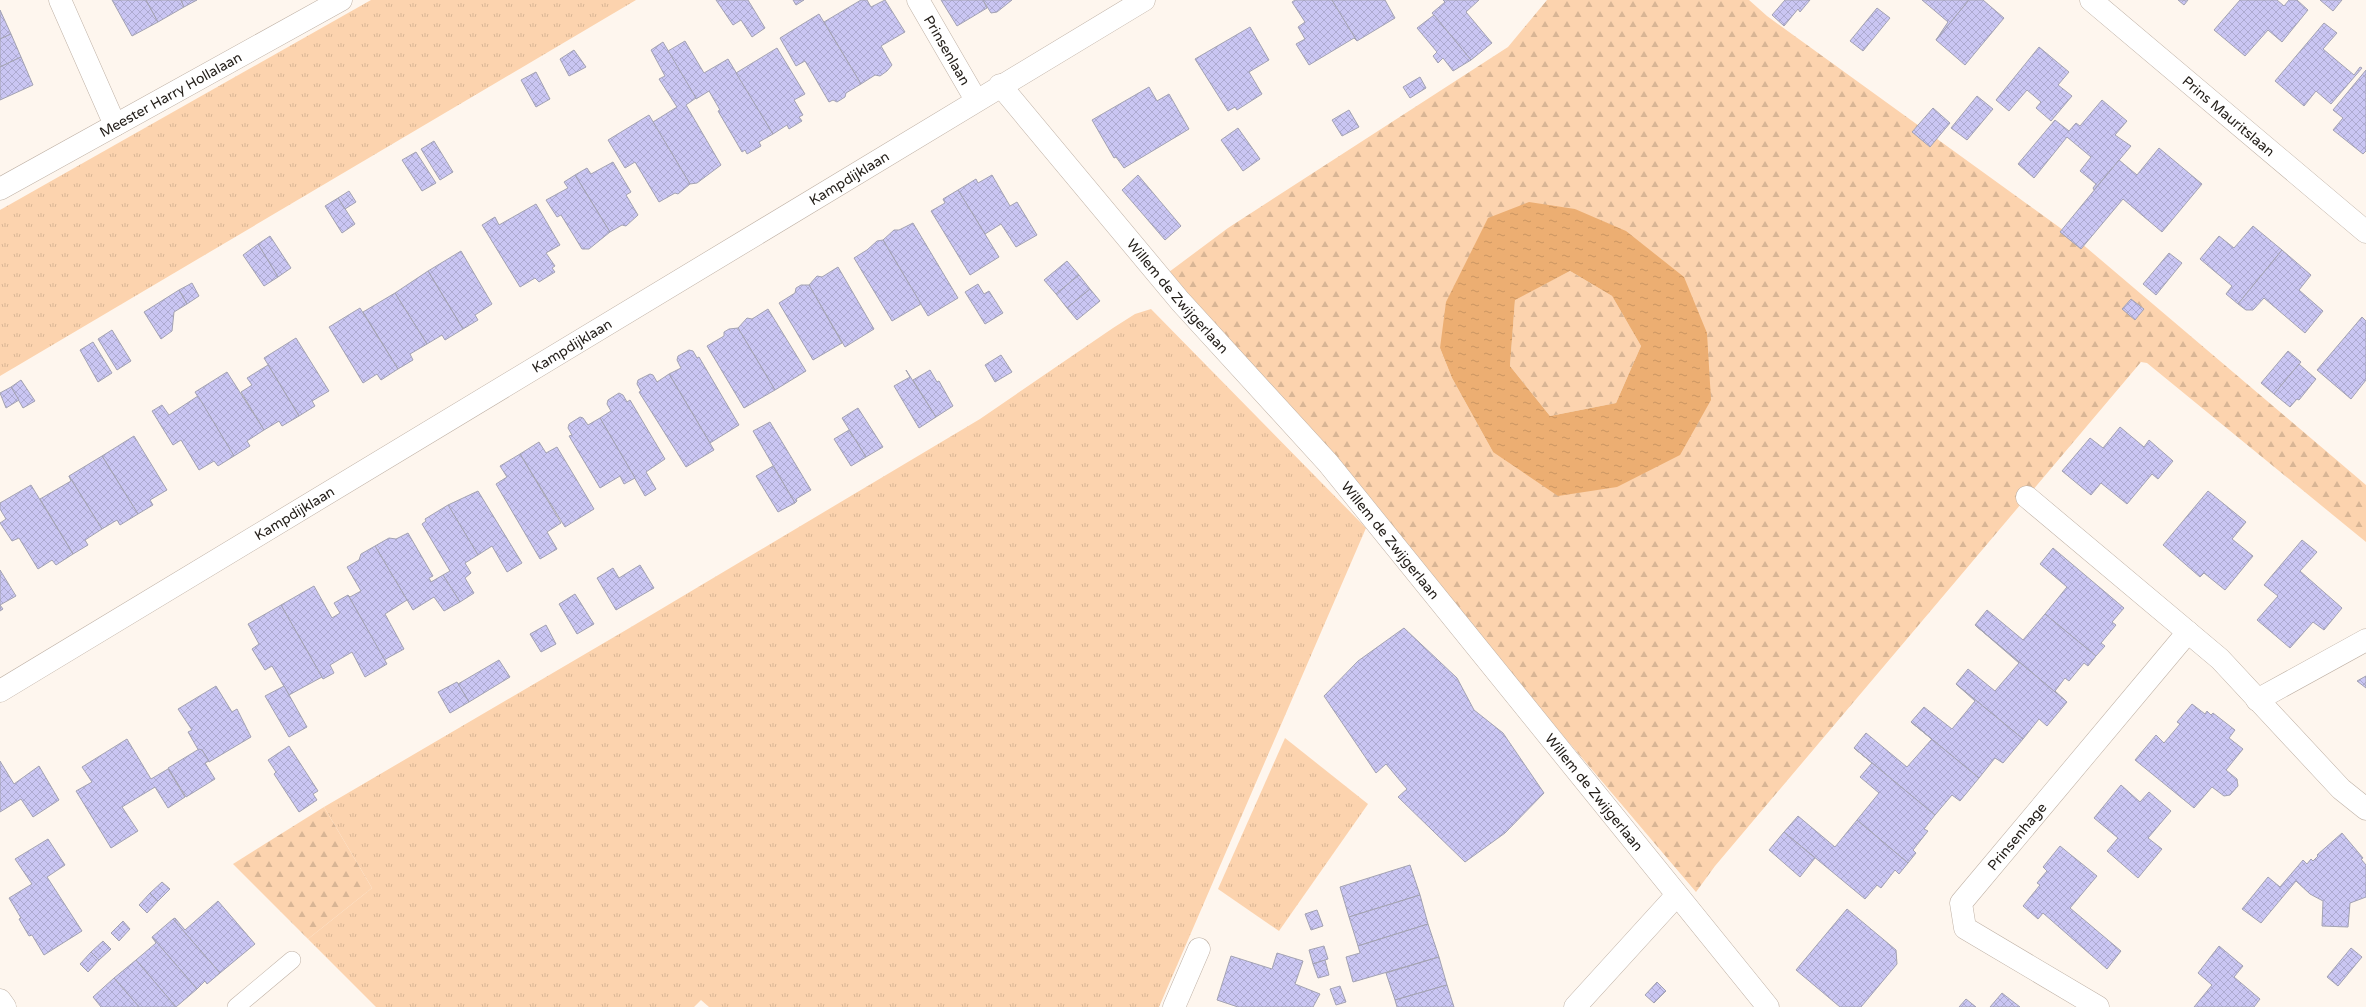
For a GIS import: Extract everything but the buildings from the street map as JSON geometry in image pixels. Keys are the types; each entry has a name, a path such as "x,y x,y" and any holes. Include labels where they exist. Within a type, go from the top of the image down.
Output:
{"street":[{"path":"60,0 115,125"},
{"name":"Meester Harry Hollalaan","path":"0,189 340,0"},
{"name":"Prinsenlaan","path":"918,0 976,100"},
{"name":"Kampdijklaan","path":"0,691 1000,85 1144,0"},
{"name":"Prins Mauritslaan","path":"2091,0 2366,232"},
{"name":"Willem de Zwijgerlaan","path":"1000,85 1180,301 1328,463 1676,896 1768,1007"},
{"path":"2027,497 2220,660 2341,789 2366,809"},
{"name":"Prinsenhage","path":"2098,1007 1965,928 1961,903 2188,632"},
{"path":"2257,700 2366,640"},
{"path":"1575,1007 1676,896"},
{"path":"1174,1007 1199,949"},
{"path":"0,1000 5,1007"}],"lane":[{"path":"236,1007 292,960"}],"green space":[{"path":"371,0 636,0 0,376 0,210"},
{"path":"1547,0 1749,0 1767,16 2081,243 2366,485 2366,542 2147,363 2141,362 1715,866 1696,892 1169,272 1228,228 1508,47","holes":["1575,209 1711,400 1493,452 1452,378 1440,348"]},
{"path":"1570,271 1612,296 1641,346 1616,403 1550,416 1510,366 1515,299"},
{"path":"1151,309 1366,528 1159,1007 709,1007 701,1000 694,1007 376,1007 308,939 372,888 324,807 626,630 980,419 1113,328 1135,314"},
{"path":"1285,738 1368,804 1279,931 1218,889"},
{"path":"324,807 372,888 308,939 233,864"}],"water":[{"path":"1529,202 1575,209 1626,231 1684,277 1707,333 1711,400 1680,455 1617,487 1558,496 1493,452 1452,378 1440,348 1446,302 1488,218","holes":["1570,271 1612,296 1641,346 1616,403 1550,416 1510,366 1515,300"]}]}
